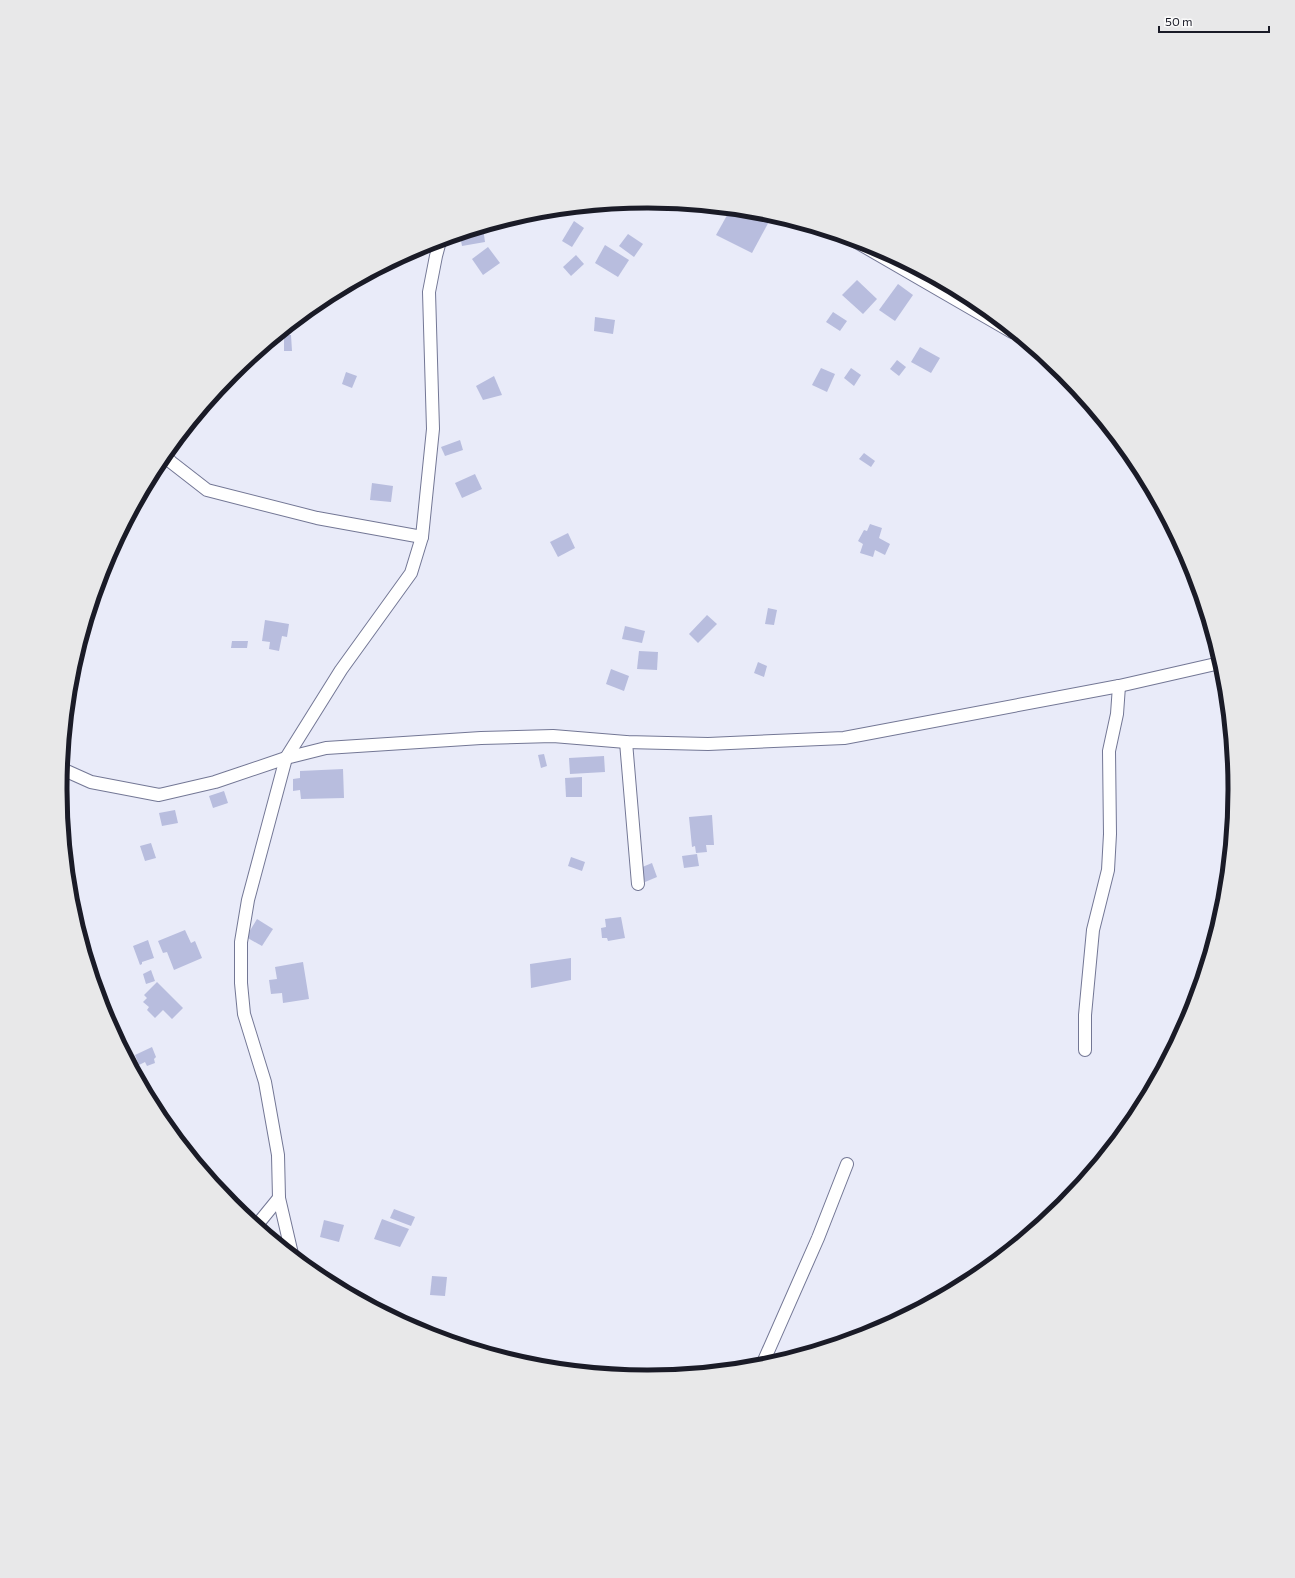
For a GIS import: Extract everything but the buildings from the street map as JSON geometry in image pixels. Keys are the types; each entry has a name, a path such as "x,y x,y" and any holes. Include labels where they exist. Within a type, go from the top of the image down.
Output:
{"street":[{"path":"290,1247 279,1198 278,1155 265,1082 244,1014 241,983 241,942 248,900 286,758 341,670 410,573 422,537 433,429 430,292 438,248"},
{"path":"893,263 983,315"},
{"path":"169,460 206,490 317,518 422,537"},
{"path":"67,771 91,782 159,795 215,782 286,758 326,748 481,738 553,736 626,742 708,744 844,738 1119,686 1214,664"},
{"path":"1085,1050 1085,1015 1093,930 1108,870 1110,834 1109,750 1117,714 1119,686"},
{"path":"626,742 638,884"},
{"path":"766,1357 818,1238 847,1164"},
{"path":"260,1221 279,1198"}]}
